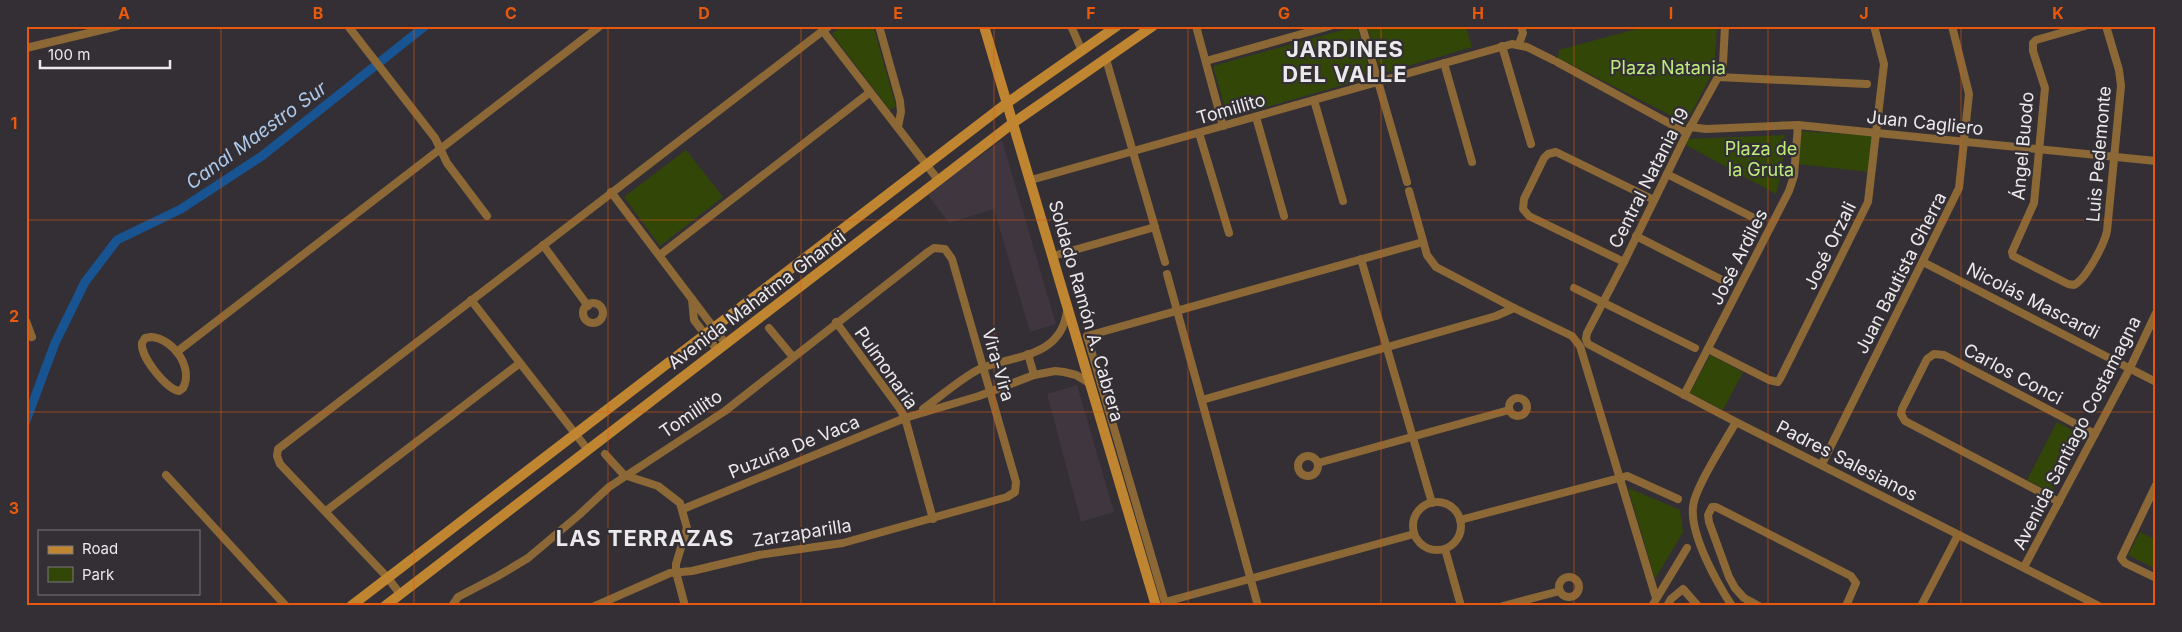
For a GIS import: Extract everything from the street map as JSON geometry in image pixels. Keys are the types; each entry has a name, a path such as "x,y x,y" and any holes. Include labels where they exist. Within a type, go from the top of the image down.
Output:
{"main road":[{"name":"Soldado Ramón A. Cabrera","path":"984,26 1091,384 1162,605"},
{"name":"Avenida Mahatma Ghandi","path":"351,606 1007,103 1118,26"},
{"name":"Avenida Mahatma Ghandi","path":"385,606 1013,123 1153,26"}],"street":[{"path":"26,48 118,26"},
{"path":"348,26 435,138 447,163 487,216"},
{"path":"178,351 600,26"},
{"path":"879,26 900,102 901,112 898,127"},
{"path":"1071,26 1082,51"},
{"path":"1196,26 1223,126"},
{"path":"1206,61 1330,26"},
{"path":"1362,26 1407,182"},
{"path":"1521,26 1523,33 1519,44 1689,130"},
{"name":"Central Natania 19","path":"1586,339 1587,333 1689,130 1718,77 1723,64 1725,26"},
{"name":"José Orzali","path":"1708,349 1769,380 1778,382 1865,210 1877,133 1884,64 1874,26"},
{"name":"Juan Bautista Gherra","path":"1822,464 1959,188 1969,94 1952,26"},
{"name":"Ángel Buodo","path":"2082,280 2074,285 2068,284 2013,256 2012,247 2032,211 2039,150 2044,88 2033,51 2033,43 2036,40 2085,26"},
{"name":"Luis Pedemonte","path":"2082,280 2106,236 2115,158 2121,78 2106,26"},
{"path":"400,594 388,578 280,464 276,456 278,449 542,245 826,29 869,93 898,127 939,181"},
{"name":"Tomillito","path":"1031,180 1502,46 1519,44"},
{"path":"1502,46 1531,144"},
{"path":"1106,59 1165,262"},
{"path":"1444,63 1472,162"},
{"path":"1718,77 1867,84"},
{"path":"660,255 869,93"},
{"path":"1314,100 1343,201"},
{"path":"1256,117 1284,216"},
{"name":"Juan Cagliero","path":"1689,130 1798,126 2156,162"},
{"name":"José Ardiles","path":"1684,395 1789,191 1794,176 1798,126"},
{"path":"1199,133 1229,233"},
{"path":"1624,262 1529,216 1523,209 1524,199 1544,158 1548,154 1556,152 1654,200"},
{"path":"1667,174 1760,221"},
{"path":"1409,191 1427,255 1436,267 1572,336 1580,346 1620,477 1654,602"},
{"path":"612,192 692,299 710,332 722,348"},
{"path":"1053,256 1154,226"},
{"path":"1636,236 1726,282"},
{"path":"1414,534 1162,605 1087,336 1423,242"},
{"path":"542,245 588,306"},
{"name":"Tomillito","path":"452,606 458,597 512,568 543,546 624,475 713,420 928,252 940,247 945,250"},
{"name":"Vira-Vira","path":"945,250 952,259 984,367 1016,482 1015,492"},
{"path":"1362,259 1432,502"},
{"name":"Nicolás Mascardi","path":"1923,262 2156,382"},
{"path":"1167,274 1258,606"},
{"path":"1574,288 1695,348"},
{"path":"471,300 588,450"},
{"path":"917,413 984,367 1012,360 1048,346 1054,341 1065,322 1068,306"},
{"path":"1202,400 1496,316 1514,308"},
{"name":"Avenida Santiago Costamagna","path":"2024,567 2130,368 2156,313"},
{"path":"26,321 32,337"},
{"name":"Pulmonaria","path":"836,322 905,418 933,519"},
{"path":"769,328 793,357"},
{"path":"156,337 178,351 186,376 185,384 179,391 168,387 143,353 142,343 145,338 156,337"},
{"name":"Padres Salesianos","path":"1586,339 1593,347 1684,395 2099,606"},
{"path":"1028,354 1034,375"},
{"name":"Carlos Conci","path":"2060,502 1905,421 1901,414 1902,409 1927,360 1934,354 1944,355 2095,434"},
{"path":"326,512 520,363"},
{"path":"917,413 990,392 1034,375 1055,371 1076,375 1091,384"},
{"path":"1318,463 1509,410"},
{"name":"Puzuña De Vaca","path":"683,509 917,413"},
{"path":"1732,606 1706,560 1698,538 1692,508 1697,493 1736,422"},
{"path":"605,454 624,475 664,490 680,503 687,528 676,564 676,572 685,606"},
{"path":"166,475 286,606"},
{"path":"1460,520 1620,477 1632,477 1678,498"},
{"path":"2156,485 2122,554 2122,561 2156,578"},
{"name":"Zarzaparilla","path":"594,606 676,572 759,554 836,545 933,519 1007,497 1015,492"},
{"path":"1432,502 1444,502 1451,506 1460,520 1460,533 1457,540 1445,549 1438,550 1423,546 1414,534 1413,527 1417,513 1422,507 1432,502"},
{"path":"1759,606 1739,594 1729,577 1708,522 1708,515 1712,508 1716,507 1851,576 1856,583 1856,588 1846,606"},
{"path":"1921,606 1958,535"},
{"path":"1654,602 1688,548"},
{"path":"1445,549 1461,606"},
{"path":"1667,606 1671,599 1683,589 1698,606"},
{"path":"1503,606 1560,591"}],"shaded area":[{"path":"1002,140 1056,324 1030,332 994,209 949,223 927,194"},
{"path":"1077,385 1114,512 1081,522 1047,394"}],"green space":[{"path":"841,26 873,26 896,106 890,110 832,34"},
{"path":"1357,26 1371,77 1228,118 1213,66"},
{"path":"1367,26 1466,26 1472,47 1381,74"},
{"name":"Plaza Natania","path":"1647,26 1717,26 1714,70 1686,123 1558,58 1559,50"},
{"path":"1800,131 1873,136 1870,172 1797,164"},
{"name":"Plaza de la Gruta","path":"1785,135 1782,171 1776,194 1686,145 1688,139"},
{"path":"686,150 723,197 660,246 624,197"},
{"path":"1710,355 1743,372 1723,410 1690,393"},
{"path":"2057,422 2082,435 2051,493 2027,480"},
{"path":"1628,488 1680,510 1683,532 1655,579"},
{"path":"2140,532 2156,540 2156,569 2128,555"}],"waterway":[{"name":"Canal Maestro Sur","path":"26,421 55,343 85,282 117,240 181,209 262,156 425,26"}],"district":[{"name":"JARDINES DEL VALLE","path":"1345,62"},
{"name":"LAS TERRAZAS","path":"645,538"}]}
